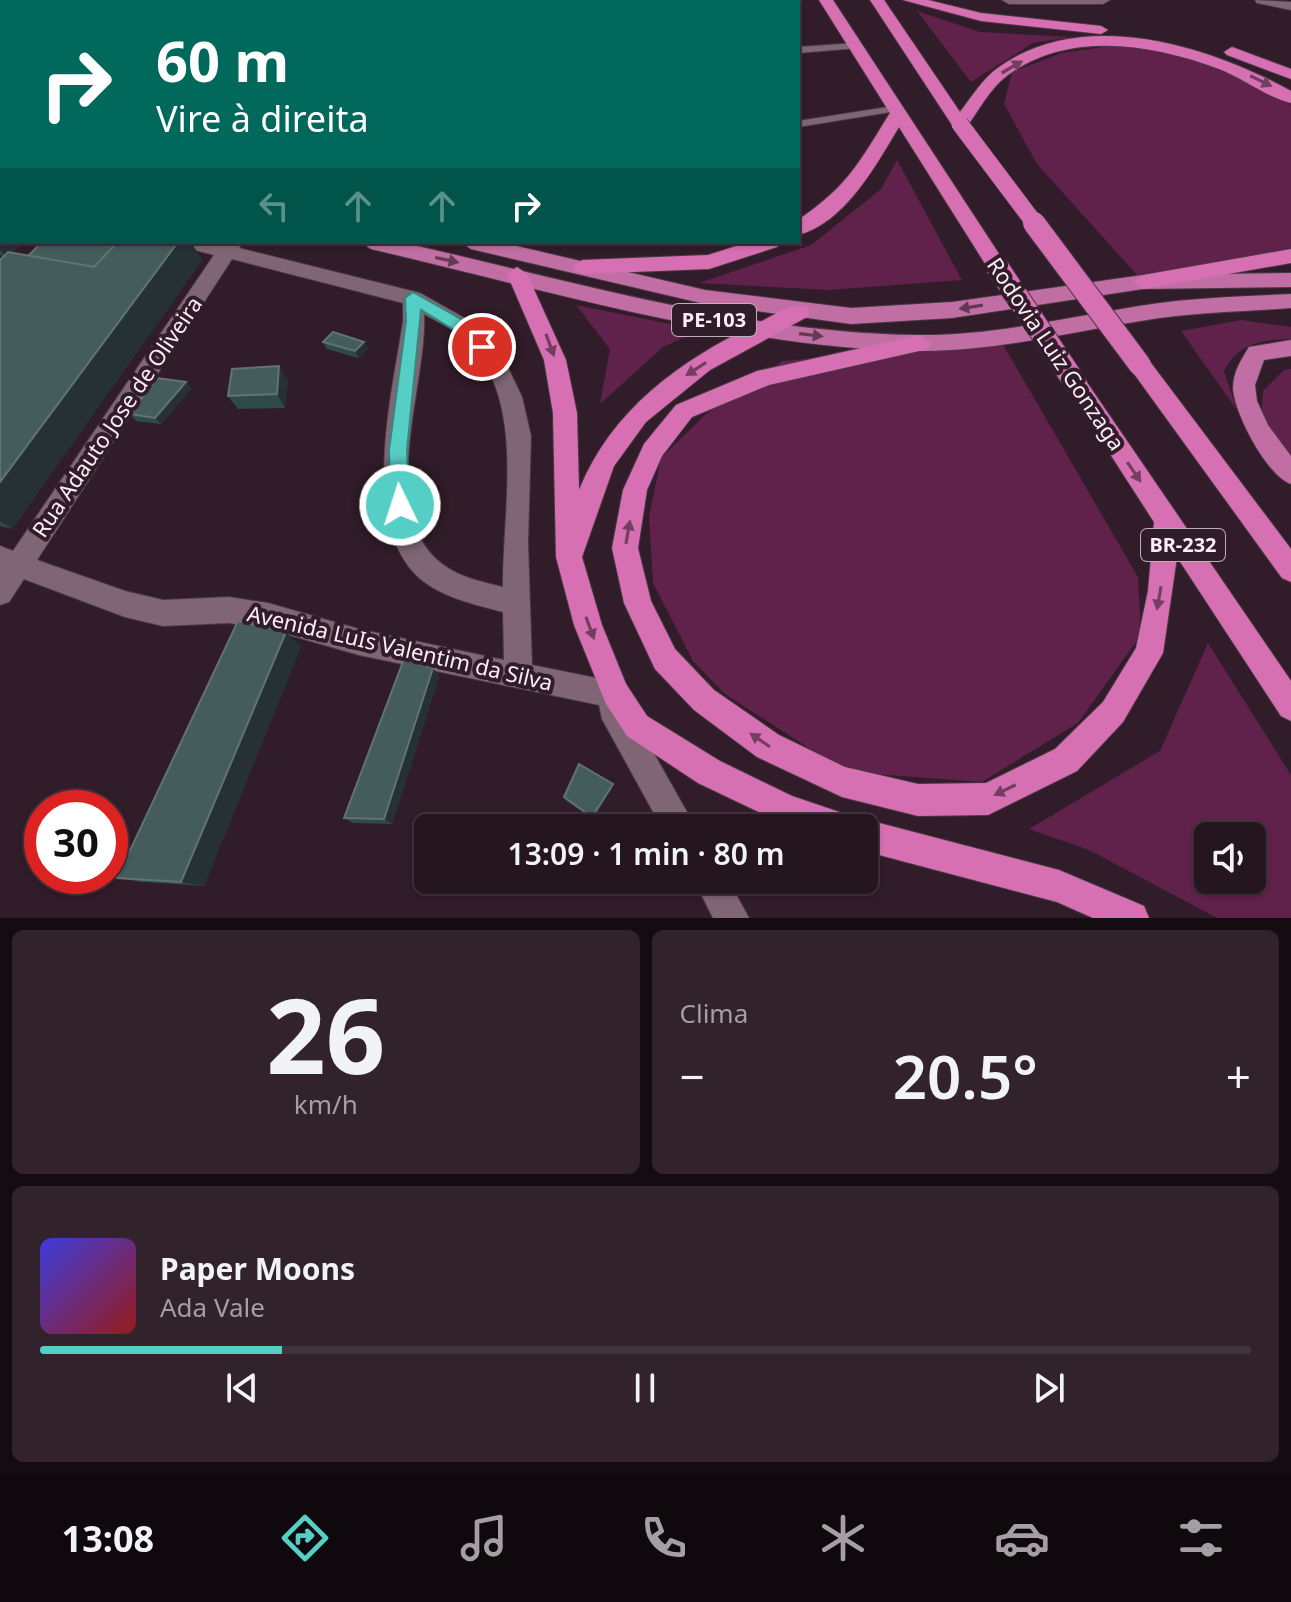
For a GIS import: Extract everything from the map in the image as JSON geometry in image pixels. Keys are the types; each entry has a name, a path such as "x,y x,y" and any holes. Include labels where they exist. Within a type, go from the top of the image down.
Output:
{"highway":[{"name":"Rodovia Luiz Gonzaga","path":"826,0 996,265 1291,706"},
{"name":"BR-232","path":"877,0 960,124 1291,570"},
{"path":"910,0 1027,24 1154,34 1200,43 1291,74"},
{"path":"960,124 1003,71 1038,53 1076,43 1120,42 1187,52 1228,66 1291,98"},
{"path":"800,228 841,199 867,166 896,111"},
{"path":"582,267 709,262 764,244"},
{"path":"1143,282 1291,256"},
{"path":"517,274 545,333 558,373 565,413 569,557 609,692 637,726 709,772 800,814"},
{"path":"569,557 598,473 619,438 675,382 763,329 800,312"},
{"path":"920,343 765,377 684,411 652,451 635,490 625,548 638,603 665,659 704,700 768,746 842,782 918,800 988,799 1066,760 1113,712 1149,653 1161,591 1167,521"},
{"path":"878,839 1059,886 1132,918"}],"main road":[{"name":"PE-103","path":"380,244 703,318 854,340 920,343 981,339 1176,309 1291,301"},
{"path":"480,244 705,297 800,312 903,314 1143,282 1291,280"},
{"path":"1291,348 1257,353 1244,368 1243,393 1255,426 1291,474"}],"street":[{"path":"1009,0 1103,0"},
{"path":"1262,0 1291,6"},
{"path":"210,244 231,246 413,298 469,331 495,363 511,397 519,436 515,603 518,677"},
{"name":"Rua Adauto Jose de Oliveira","path":"0,593 9,561 231,246"},
{"path":"413,298 414,321 397,471 405,532 425,565 451,583 515,603"},
{"name":"Avenida LuIs Valentim da Silva","path":"9,561 125,604 163,613 229,610 296,621 359,642 518,677 609,692"},
{"path":"609,692 673,814"},
{"path":"718,894 732,918"}],"lane":[{"path":"800,50 856,46"},
{"path":"800,124 896,111"}],"shaded area":[{"path":"917,11 980,32 1072,37 1033,43 971,82"},
{"path":"1125,44 1171,53 1211,66 1250,82 1291,105 1291,251 1198,274 1137,275 1037,164 1004,104 1012,72 1061,53"},
{"path":"897,160 962,280 829,290 699,283 811,245 881,189"},
{"path":"576,305 700,330 663,347 600,404 610,349"},
{"path":"1241,320 1291,327 1291,339 1270,340 1236,354 1224,371 1237,410 1181,331"},
{"path":"1001,341 1138,577 1141,635 1078,723 982,782 846,772 725,694 693,661 653,583 649,517 661,458 705,415 782,361"},
{"path":"1285,369 1291,369 1291,461 1261,421 1263,391"},
{"path":"1208,643 1291,775 1291,918 1217,918 1089,850 1029,829 1160,751"}],"building":[{"path":"40,244 116,244 94,267 28,256"},
{"path":"116,244 177,244 0,482 0,260 8,252 94,267"},
{"path":"333,332 364,342 355,351 323,342"},
{"path":"279,366 277,394 228,396 232,369"},
{"path":"157,378 186,382 155,418 130,414"},
{"path":"238,621 286,632 181,882 128,879 128,855"},
{"path":"404,659 433,668 384,819 344,818"},
{"path":"579,764 613,784 594,814 588,814 564,797"}],"route":[{"path":"400,505 397,471 399,430 414,321 413,298 441,311 469,331 482,347"}]}
